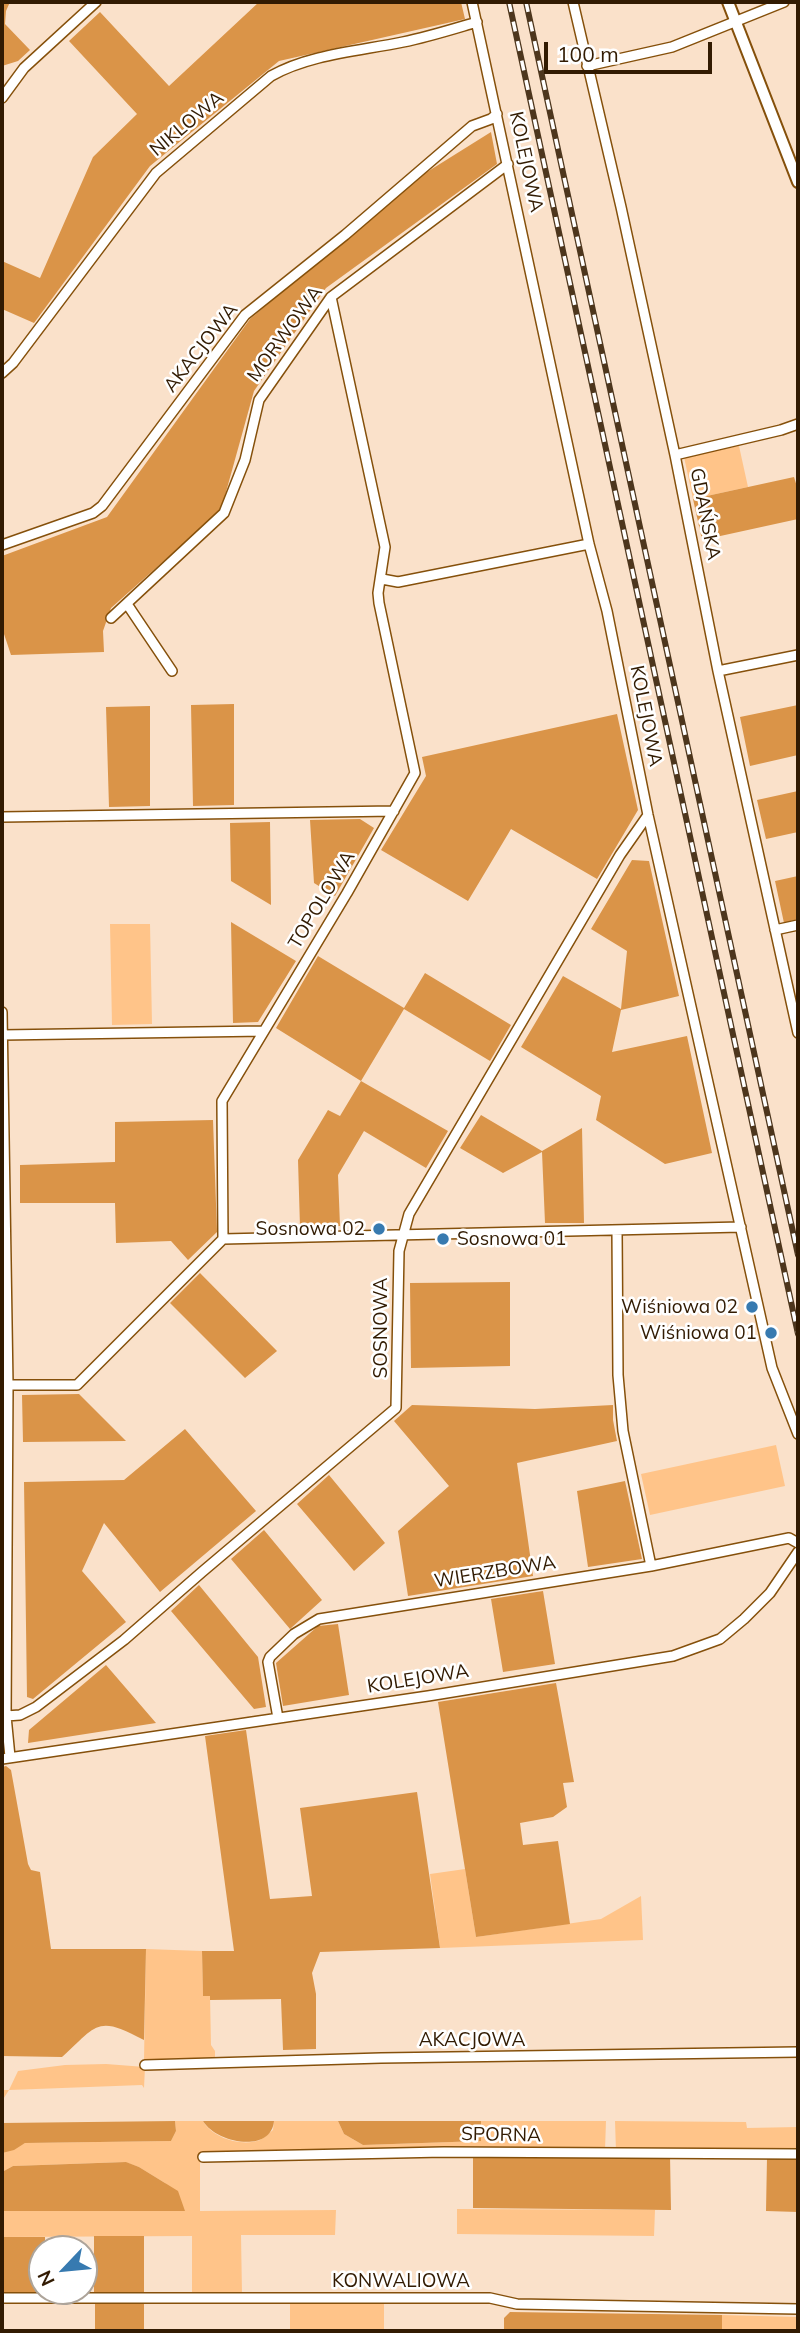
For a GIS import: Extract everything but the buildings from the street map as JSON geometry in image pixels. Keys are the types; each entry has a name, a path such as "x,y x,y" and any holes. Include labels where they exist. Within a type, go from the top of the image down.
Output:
{"street":[{"path":"3,93 24,68 96,2"},
{"name":"KOLEJOWA","path":"472,2 589,544 607,611 648,815 772,1368 798,1434"},
{"name":"GDAŃSKA","path":"573,2 621,206 718,671 798,1033"},
{"path":"728,2 798,182"},
{"path":"587,66 671,47 783,2"},
{"name":"NIKLOWA","path":"2,373 13,363 156,173 271,76 288,67 317,59 405,42 477,22"},
{"name":"AKACJOWA","path":"2,545 93,513 102,506 245,316 472,126 497,114"},
{"name":"MORWOWA","path":"111,618 224,513 245,460 259,400 331,298 508,164"},
{"name":"TOPOLOWA","path":"223,1238 222,1101 415,773 379,603 385,547 331,298"},
{"path":"675,455 798,424"},
{"path":"382,579 398,582 589,544"},
{"path":"127,604 172,671"},
{"path":"718,671 798,655"},
{"path":"2,817 394,811"},
{"name":"SOSNOWA","path":"6,1716 20,1715 36,1707 124,1640 396,1408 398,1251 409,1214 620,855 648,815"},
{"path":"775,930 798,925"},
{"path":"2,1012 6,1758"},
{"path":"2,1035 264,1031"},
{"path":"5,1385 77,1385 223,1238 741,1227"},
{"path":"617,1230 618,1375 622,1431 651,1566"},
{"name":"WIERZBOWA","path":"278,1718 268,1662 270,1657 294,1634 319,1619 651,1566 789,1538 798,1543"},
{"name":"KOLEJOWA","path":"6,1758 673,1656 720,1639 770,1593 798,1552"},
{"name":"AKACJOWA","path":"145,2065 381,2058 798,2052"},
{"name":"SPORNA","path":"203,2157 444,2152 798,2154"},
{"name":"KONWALIOWA","path":"2,2298 490,2298 517,2304 798,2309"}],"shaded area":[{"path":"2,2 10,2 5,24 30,50 18,61 2,66"},
{"path":"259,2 461,2 465,19 279,61 150,166 34,323 2,309 2,261 40,278 93,157 137,114 69,41 100,12 169,86"},
{"path":"491,132 497,164 326,288 254,391 221,510 111,608 103,631 104,652 11,655 2,628 2,556 107,517 250,319 419,177"},
{"path":"739,446 748,487 693,499 684,457"},
{"path":"794,477 798,490 798,519 702,540 693,499"},
{"path":"234,704 234,805 193,806 191,705"},
{"path":"798,705 798,755 750,766 740,717"},
{"path":"150,706 150,806 109,807 106,707"},
{"path":"617,714 638,810 597,879 511,829 468,901 381,850 426,776 422,757"},
{"path":"798,791 798,832 766,839 757,800"},
{"path":"360,819 374,828 335,896 314,883 310,820"},
{"path":"270,822 271,905 231,881 230,823"},
{"path":"632,860 649,861 679,996 621,1010 612,1052 687,1036 712,1153 665,1164 596,1120 601,1096 521,1047 563,976 621,1009 627,951 591,929"},
{"path":"798,876 798,919 784,923 775,881"},
{"path":"231,922 296,961 258,1022 233,1023"},
{"path":"110,924 150,924 152,1024 112,1025"},
{"path":"318,956 404,1008 425,973 511,1025 490,1061 404,1009 361,1081 276,1028"},
{"path":"361,1081 448,1131 426,1168 364,1131 338,1175 340,1226 300,1227 298,1160 328,1110 340,1116"},
{"path":"481,1115 542,1151 582,1128 584,1223 545,1223 542,1152 503,1173 460,1148"},
{"path":"213,1120 217,1232 188,1260 171,1241 116,1243 115,1203 20,1203 20,1165 115,1162 115,1122"},
{"path":"200,1273 277,1351 245,1378 170,1303"},
{"path":"510,1282 510,1366 411,1368 410,1283"},
{"path":"79,1394 126,1441 23,1442 22,1395"},
{"path":"412,1405 535,1409 613,1405 617,1441 517,1463 533,1576 408,1596 398,1531 449,1486 394,1421"},
{"path":"185,1429 256,1511 160,1592 104,1523 82,1571 126,1622 33,1699 27,1697 24,1482 124,1480"},
{"path":"776,1445 785,1486 650,1515 641,1474"},
{"path":"329,1475 385,1543 354,1571 297,1504"},
{"path":"625,1481 642,1559 588,1567 577,1491"},
{"path":"264,1530 322,1600 290,1629 231,1559"},
{"path":"199,1585 258,1657 266,1707 254,1709 171,1611"},
{"path":"543,1591 555,1664 503,1672 491,1599"},
{"path":"338,1624 349,1695 283,1706 276,1663 318,1626"},
{"path":"106,1665 156,1723 28,1743 29,1730"},
{"path":"556,1683 574,1782 563,1783 567,1807 553,1817 520,1823 523,1845 558,1841 570,1924 476,1937 438,1702"},
{"path":"246,1730 270,1899 312,1896 300,1808 417,1792 440,1948 320,1952 312,1973 316,1994 316,2049 283,2050 281,1999 210,2000 210,1996 203,1996 202,1951 234,1951 205,1736"},
{"path":"6,1766 11,1770 28,1864 31,1870 40,1872 51,1949 146,1949 144,2040 116,2027 107,2026 91,2031 62,2057 2,2056 2,1767"},
{"path":"465,1869 476,1937 601,1919 641,1896 643,1940 440,1948 430,1874"},
{"path":"146,1949 202,1951 203,1996 210,1996 211,2045 215,2051 215,2059 144,2060"},
{"path":"65,2065 145,2067 144,2088 142,2085 9,2090 18,2071"},
{"path":"2,2090 9,2090 2,2101"},
{"path":"175,2121 203,2121 213,2132 228,2140 253,2142 273,2130 274,2121 338,2121 344,2134 363,2145 481,2141 481,2121 606,2121 605,2150 200,2152 200,2211 336,2210 335,2235 241,2235 242,2294 192,2294 192,2236 2,2237 2,2211 184,2210 165,2183 125,2162 13,2166 2,2172 2,2153 25,2143 171,2141 176,2131"},
{"path":"175,2121 176,2131 171,2141 25,2143 2,2153 2,2123"},
{"path":"203,2121 274,2121 271,2131 263,2138 242,2142 219,2135"},
{"path":"338,2121 481,2121 481,2141 363,2145 344,2134"},
{"path":"615,2121 746,2122 747,2128 798,2127 798,2152 616,2151"},
{"path":"473,2154 670,2156 671,2210 473,2208"},
{"path":"767,2158 798,2158 798,2212 766,2211"},
{"path":"126,2162 178,2191 185,2211 2,2211 2,2172 13,2166"},
{"path":"457,2209 655,2210 654,2236 457,2234"},
{"path":"98,2236 144,2236 144,2294 98,2294"},
{"path":"2,2237 28,2237 28,2294 2,2293"},
{"path":"98,2303 144,2303 144,2331 95,2331 95,2305"},
{"path":"290,2303 384,2304 384,2331 290,2331"},
{"path":"510,2312 722,2315 722,2331 504,2331 504,2318"},
{"path":"722,2315 798,2317 798,2331 722,2331"}],"railway":[{"path":"509,2 798,1334"},
{"path":"526,2 798,1255"}],"place":[{"name":"Sosnowa 02","path":"379,1229"},
{"name":"Sosnowa 01","path":"443,1239"},
{"name":"Wiśniowa 02","path":"752,1307"},
{"name":"Wiśniowa 01","path":"771,1333"}]}
